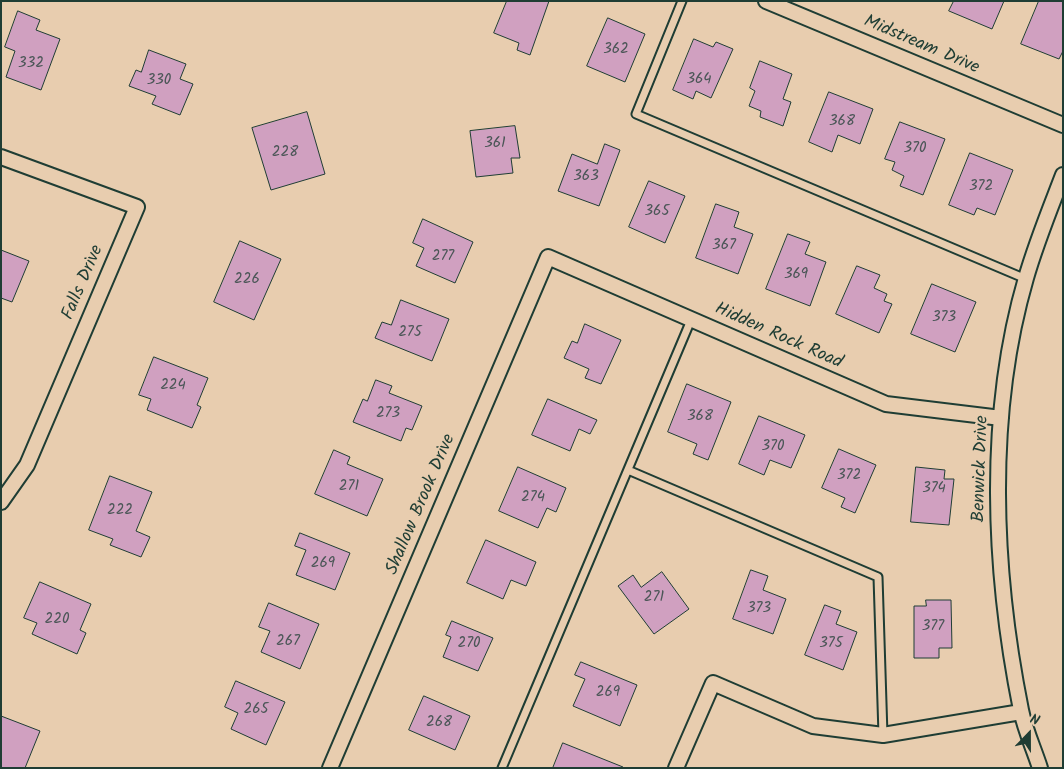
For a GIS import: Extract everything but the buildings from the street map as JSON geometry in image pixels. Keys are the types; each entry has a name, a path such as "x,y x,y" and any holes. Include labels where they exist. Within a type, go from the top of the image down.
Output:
{"street":[{"name":"Midstream Drive","path":"766,1 1063,125"},
{"name":"Falls Drive","path":"1,157 137,207 27,465 1,502"},
{"name":"Benwick Drive","path":"1040,768 1021,712 1008,630 999,547 998,463 1001,418 1010,352 1026,279 1063,175"},
{"name":"Hidden Rock Road","path":"548,257 886,404 1001,418"},
{"name":"Shallow Brook Drive","path":"330,768 548,257"},
{"path":"676,768 713,683 813,726 883,735 1021,712"}],"lane":[{"path":"682,1 636,114 1026,279"},
{"path":"502,768 692,320"},
{"path":"628,470 878,577 883,735"}]}
